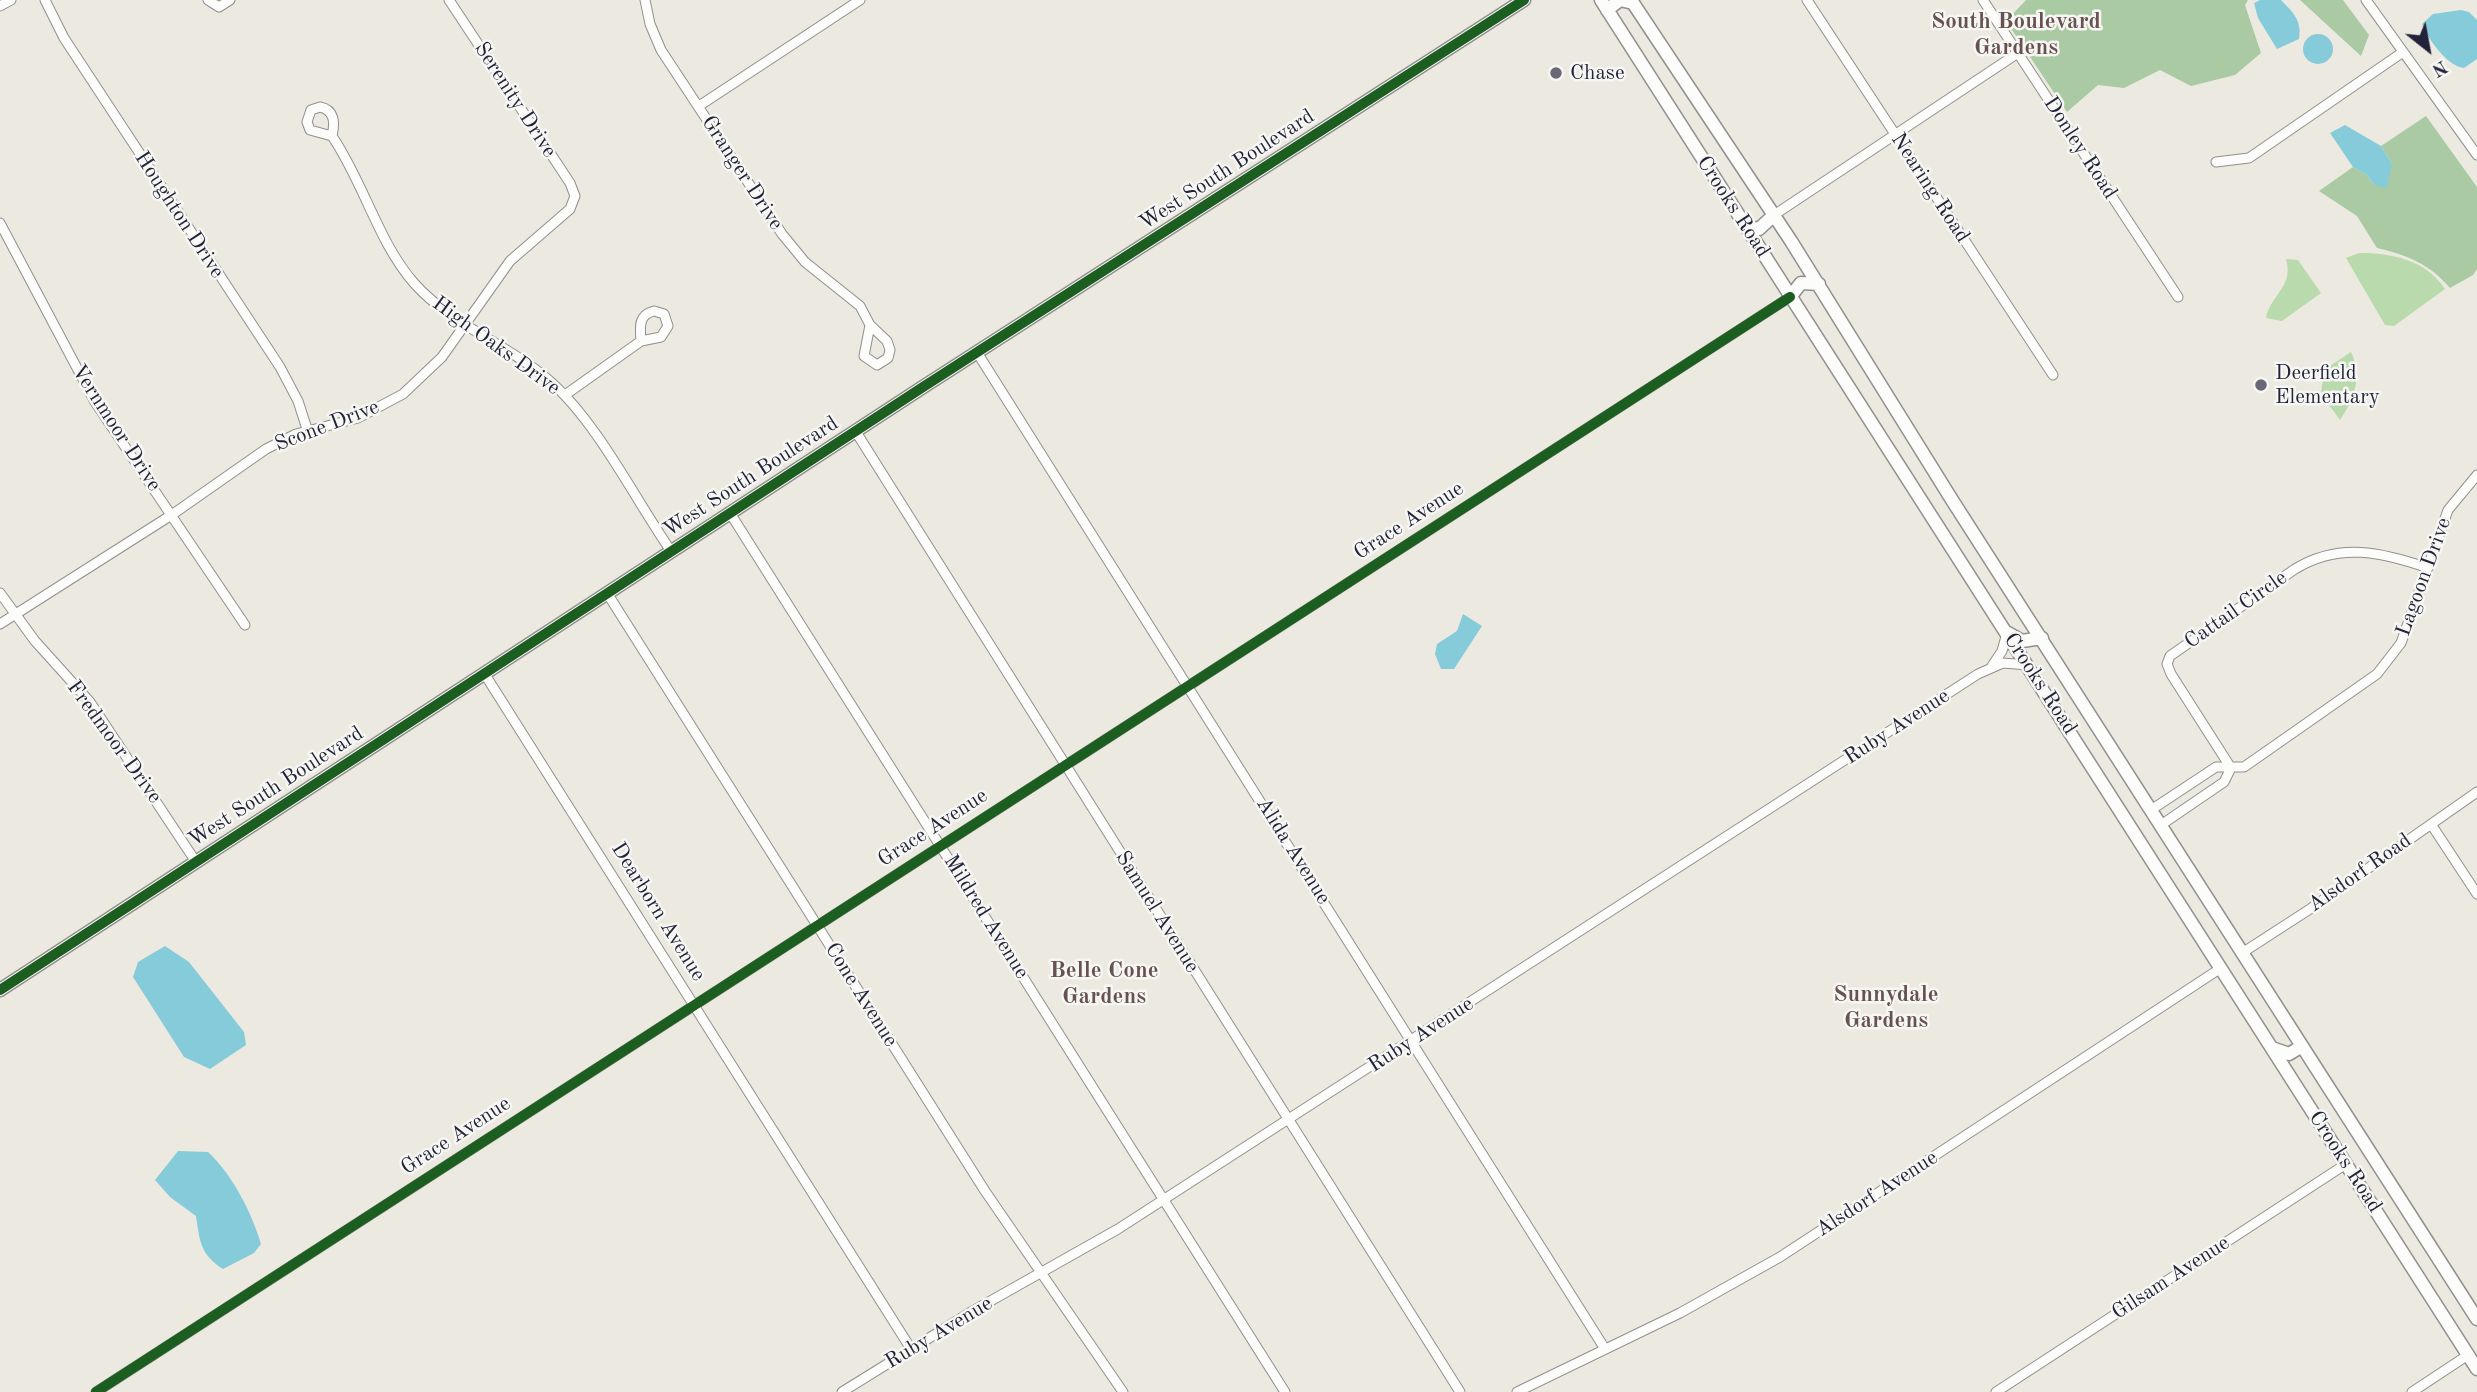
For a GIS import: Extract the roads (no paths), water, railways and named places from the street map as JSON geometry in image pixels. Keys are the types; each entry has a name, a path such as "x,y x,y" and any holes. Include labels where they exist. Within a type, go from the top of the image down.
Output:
{"main road":[{"name":"West South Boulevard","path":"0,990 671,551 1524,0"},
{"path":"1604,5 1620,0 1632,2"},
{"name":"Crooks Road","path":"1632,2 1819,284 2477,1319"},
{"name":"Crooks Road","path":"1604,5 2477,1369"},
{"path":"1745,226 1759,229 1774,215"},
{"path":"1790,297 1801,283 1819,284"},
{"path":"2007,633 2022,641 2042,638"},
{"path":"2098,774 2112,765 2129,773"},
{"path":"2272,1048 2289,1054 2302,1046"},
{"path":"2346,1164 2351,1155 2360,1151 2375,1159"}],"street":[{"path":"0,6 11,0"},
{"name":"Houghton Drive","path":"45,0 68,44 280,367 298,401 308,432"},
{"path":"208,0 219,7 230,0"},
{"name":"Serenity Drive","path":"449,0 570,183 573,202"},
{"name":"Granger Drive","path":"645,0 656,41 790,245 806,262 852,298 870,325"},
{"path":"699,106 860,0"},
{"name":"Nearing Road","path":"1807,0 2053,375"},
{"name":"Donley Road","path":"1983,0 2178,297"},
{"path":"2366,0 2474,143 2477,155"},
{"path":"2216,162 2249,158 2403,52"},
{"path":"1774,215 2018,53"},
{"name":"High Oaks Drive","path":"332,136 355,173 399,264 427,296 538,372 565,395 671,551"},
{"name":"Scone Drive","path":"0,624 173,514 267,449 308,432 358,418 403,394 442,358 510,261 564,215 573,202"},
{"name":"Vernmoor Drive","path":"0,223 95,402 173,514 245,625"},
{"name":"Grace Avenue","path":"96,1392 1790,297"},
{"path":"565,395 641,341"},
{"name":"Alida Avenue","path":"978,354 1605,1349"},
{"name":"Samuel Avenue","path":"856,432 1460,1392"},
{"name":"Lagoon Drive","path":"2151,810 2216,767 2244,767 2377,674 2401,643 2448,510 2477,475"},
{"name":"Mildred Avenue","path":"730,513 1285,1392"},
{"name":"Cattail Circle","path":"2231,768 2171,674 2168,664 2170,656 2295,569 2318,557 2351,551 2371,552 2428,568"},
{"name":"Fredmoor Drive","path":"0,593 90,702 197,862"},
{"name":"Cone Avenue","path":"607,593 985,1191 1123,1392"},
{"path":"1992,666 2003,651 2007,633"},
{"path":"1992,666 2010,662 2028,665"},
{"name":"Ruby Avenue","path":"842,1392 1164,1200 1992,666"},
{"name":"Dearborn Avenue","path":"484,673 911,1349"},
{"name":"Lagoon Drive","path":"2161,825 2224,782 2231,768"},
{"name":"Alsdorf Road","path":"2242,953 2477,792"},
{"path":"2431,824 2477,894"},
{"name":"Alsdorf Avenue","path":"1517,1392 1720,1292 1780,1257 2221,968"},
{"name":"Gilsam Avenue","path":"1996,1392 2346,1164"},
{"path":"2412,1392 2469,1355"}],"water":[{"path":"2260,0 2281,0 2290,9 2299,27 2299,39 2277,49 2258,18 2254,3"},
{"path":"2461,10 2469,12 2477,20 2477,59 2464,68 2445,57 2433,44 2422,24 2433,14"},
{"path":"2318,34 2329,38 2333,49 2329,60 2318,64 2307,60 2303,49 2307,38"},
{"path":"2345,125 2381,146 2392,164 2387,188 2374,185 2367,175 2353,167 2330,133"},
{"path":"1463,614 1482,626 1454,669 1441,669 1435,654 1437,644 1457,631"},
{"path":"165,946 189,962 244,1032 246,1045 210,1069 184,1057 133,977 138,962"},
{"path":"178,1151 208,1152 225,1171 247,1207 257,1232 261,1244 254,1253 223,1269 205,1252 196,1216 170,1197 155,1180"}],"place":[{"name":"Chase","path":"1556,73"},
{"name":"Deerfield Elementary","path":"2261,385"}],"district":[{"name":"South Boulevard Gardens","path":"2016,35"},
{"name":"Belle Cone Gardens","path":"1104,984"},
{"name":"Sunnydale Gardens","path":"1886,1008"}]}
